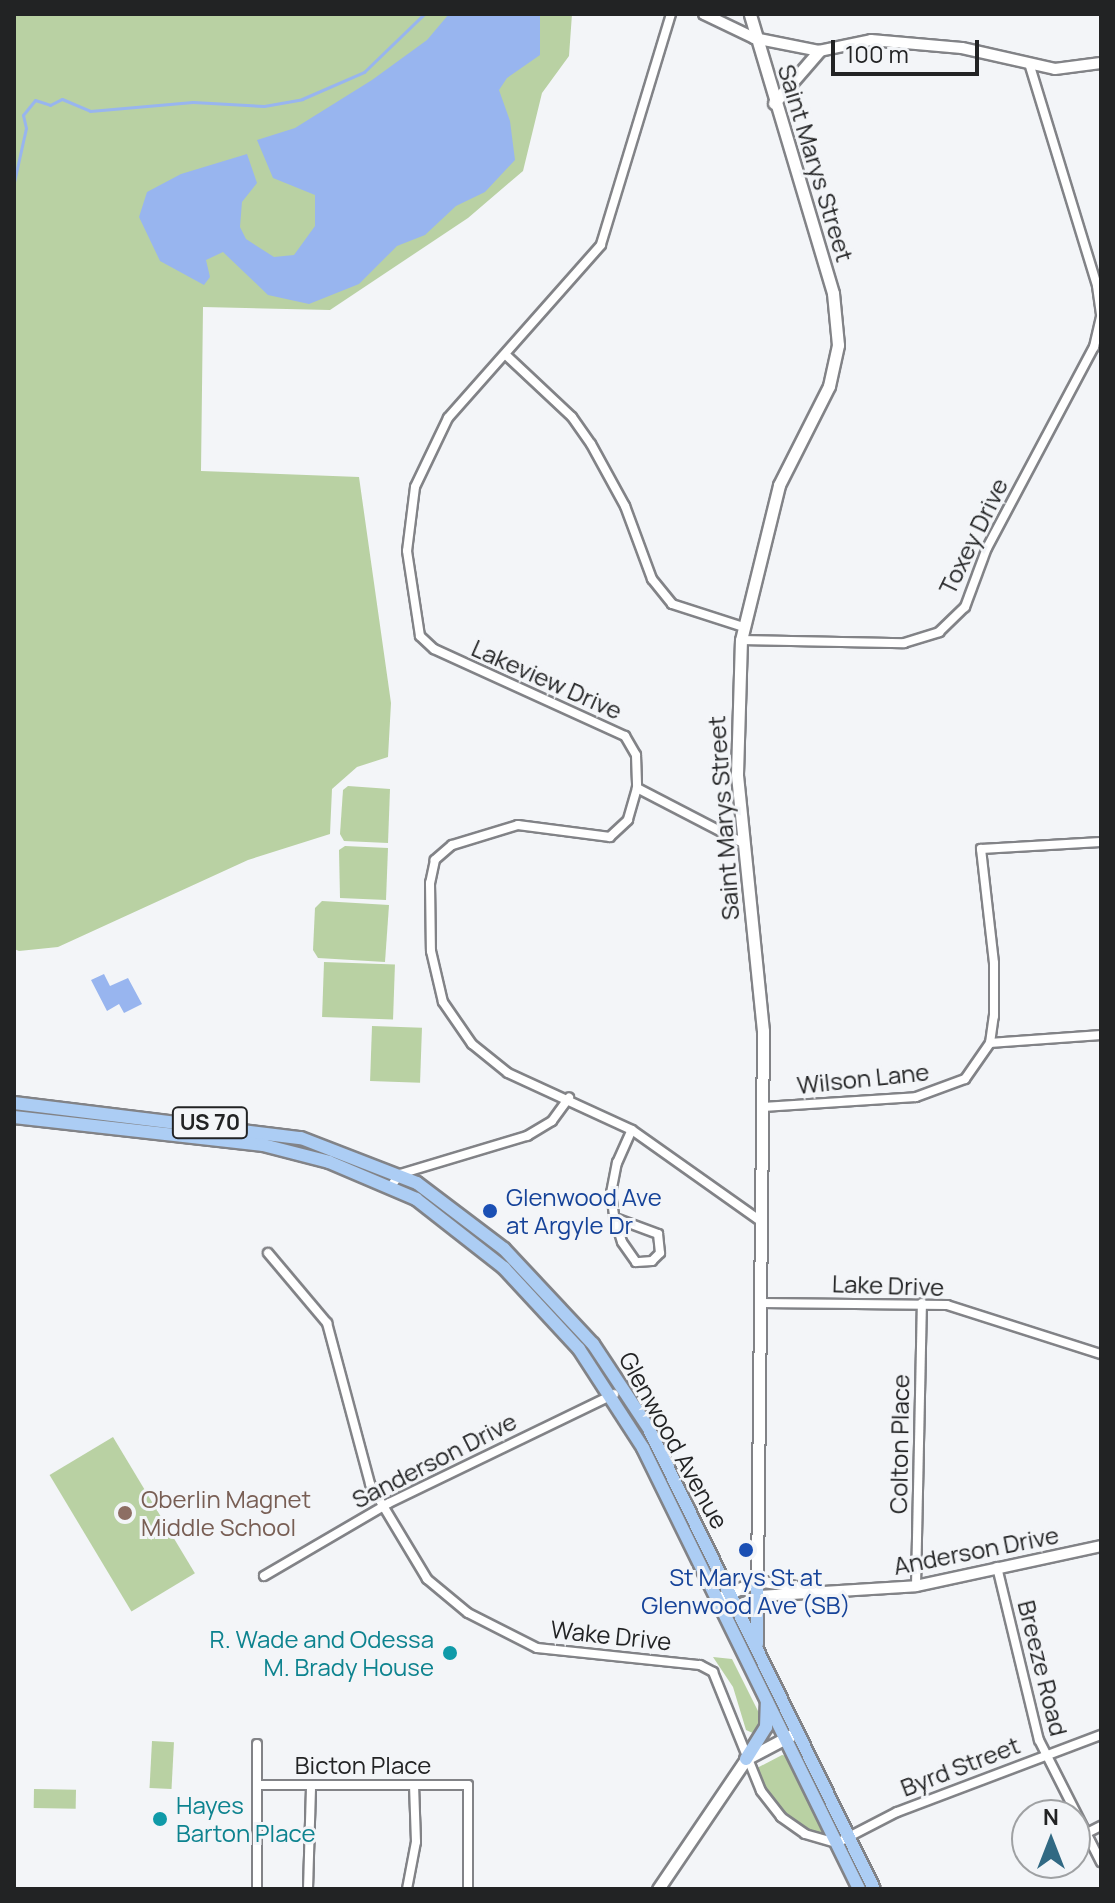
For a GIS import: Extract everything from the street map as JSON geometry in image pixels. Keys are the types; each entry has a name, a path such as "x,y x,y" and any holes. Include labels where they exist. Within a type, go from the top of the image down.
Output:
{"main road":[{"name":"Saint Marys Street","path":"750,14 754,38 833,293 838,345 829,386 779,485 742,633 736,740 743,843 763,1031 757,1581"},
{"path":"774,103 819,51"},
{"name":"Glenwood Avenue","path":"14,1103 274,1132 400,1174 457,1209 516,1260 593,1344 625,1387 757,1647 792,1734 843,1840 874,1889"},
{"name":"Glenwood Avenue","path":"14,1117 263,1145 329,1162 391,1186 443,1217 504,1268 579,1349 612,1395 767,1697 792,1734"},
{"path":"717,1599 757,1581 757,1647"},
{"path":"724,1612 759,1596"},
{"path":"658,1889 766,1727 767,1697"},
{"path":"746,1759 792,1734"},
{"name":"Glenwood Avenue","path":"843,1840 859,1889"}],"street":[{"name":"Lakeview Drive","path":"671,14 601,245 507,356 448,418 415,487 407,551 414,619 420,636 434,649 625,736 636,755 637,788 628,820 610,837 518,825 452,845 435,860 430,883 431,951 443,1002 472,1044 508,1073 569,1098 632,1130 762,1222"},
{"path":"704,14 754,38 819,51 871,40 962,48 1069,70 1101,63"},
{"name":"Toxey Drive","path":"507,356 572,417 591,444 625,506 652,579 672,604 742,633 904,643 939,632 965,607 987,548 1094,347 1101,316 1097,286 1029,63"},
{"path":"637,788 743,843"},
{"name":"Wilson Lane","path":"763,1107 916,1097 943,1090 965,1079 990,1043 996,985 981,849 1101,842"},
{"path":"990,1043 1101,1035"},
{"path":"391,1186 400,1174 527,1136 552,1121 569,1098"},
{"path":"615,1218 658,1234 660,1253 652,1261 636,1262 615,1218 611,1193 632,1130"},
{"name":"Wake Drive","path":"268,1253 327,1323 361,1457 381,1508 427,1579 502,1632 537,1648 700,1665 713,1672 746,1759 781,1817 805,1834 843,1840"},
{"name":"Lake Drive","path":"762,1303 947,1305 1101,1354"},
{"name":"Colton Place","path":"916,1586 922,1303"},
{"name":"Sanderson Drive","path":"264,1576 381,1508 625,1387"},
{"name":"Anderson Drive","path":"759,1596 810,1589 916,1586 1101,1546"},
{"name":"Breeze Road","path":"997,1567 1045,1755 1069,1799"},
{"name":"Anderson Drive","path":"757,1581 810,1589"},
{"name":"Byrd Street","path":"843,1840 897,1812 1101,1735"},
{"path":"257,1744 257,1889"},
{"name":"Bicton Place","path":"257,1785 468,1785 468,1889"},
{"path":"308,1889 311,1785"},
{"path":"407,1889 416,1842 414,1785"},
{"name":"Breeze Road","path":"1091,1841 1101,1862"}],"green space":[{"path":"14,14 572,14 569,56 542,93 523,171 468,218 330,310 203,307 201,471 359,477 391,703 388,757 357,767 332,789 330,834 248,860 58,947 19,951 14,949"},
{"path":"348,786 390,789 388,843 344,841 340,834 343,790"},
{"path":"345,846 388,848 386,900 340,898 339,850"},
{"path":"322,901 389,905 385,962 318,958 313,950 315,908"},
{"path":"324,962 395,964 393,1019 322,1017"},
{"path":"372,1026 422,1028 420,1083 370,1081"},
{"path":"113,1437 195,1573 131,1611 50,1475"},
{"path":"713,1657 732,1659 760,1715 762,1727 755,1734 746,1730 733,1687"},
{"path":"152,1741 174,1742 172,1789 150,1788"},
{"path":"782,1755 788,1756 826,1836 819,1838 790,1819 769,1795 757,1768"},
{"path":"34,1789 76,1790 76,1809 34,1808"}],"water":[{"path":"449,14 540,14 540,55 507,78 499,90 510,121 515,160 485,192 456,206 425,235 397,246 359,284 309,304 268,295 223,252 206,260 210,277 204,285 160,261 139,217 147,192 181,174 247,154 257,183 242,202 240,227 246,239 274,257 294,255 315,226 315,195 273,178 257,140 295,128 372,80 427,40"},
{"path":"104,974 110,986 128,978 142,1004 124,1013 119,1004 107,1011 91,980"}],"waterway":[{"path":"14,182 26,128 23,115 35,100 50,105 62,99 90,111 193,102 264,106 302,99 364,72 424,14"}],"place":[{"name":"Glenwood Ave at Argyle Dr","path":"490,1211"},
{"name":"Oberlin Magnet Middle School","path":"125,1513"},
{"name":"St Marys St at Glenwood Ave (SB)","path":"746,1550"},
{"name":"R. Wade and Odessa M. Brady House","path":"450,1653"},
{"name":"Hayes Barton Place","path":"160,1819"}]}
